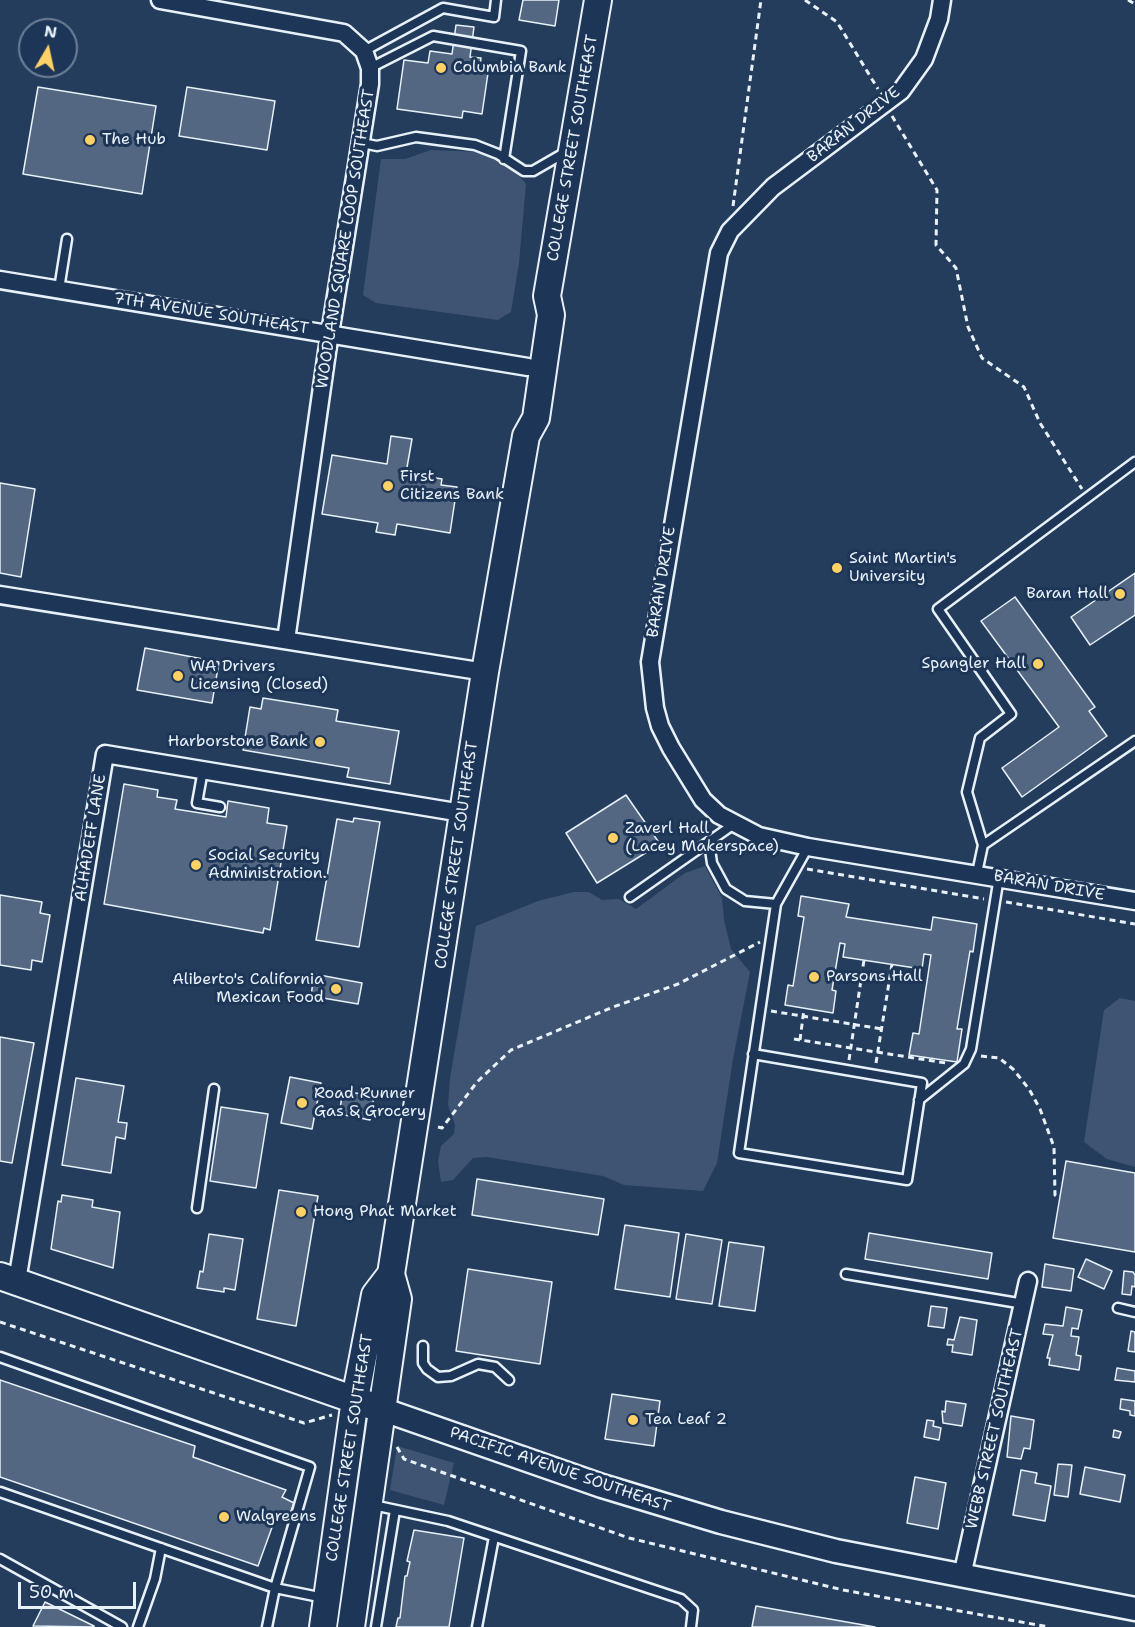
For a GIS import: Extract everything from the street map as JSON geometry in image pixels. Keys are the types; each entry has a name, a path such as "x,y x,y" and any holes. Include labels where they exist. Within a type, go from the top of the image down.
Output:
{"main road":[{"name":"COLLEGE STREET SOUTHEAST","path":"351,1627 398,1299 391,1274 485,672 526,436 536,418 551,315 547,296 598,0"},
{"name":"COLLEGE STREET SOUTHEAST","path":"526,436 521,414 536,312 547,296"},
{"name":"COLLEGE STREET SOUTHEAST","path":"323,1627 355,1399 375,1295 391,1274"},
{"name":"PACIFIC AVENUE SOUTHEAST","path":"9,1278 602,1486 721,1522 836,1551 1135,1606"}],"street":[{"path":"160,0 329,28 344,33 364,51"},
{"name":"BARAN DRIVE","path":"942,0 939,19 924,59 901,91 773,187 730,231 719,253 682,456 650,662 655,708 660,726 671,748 703,800 734,824 759,836 808,847 977,873 1135,901"},
{"name":"WOODLAND SQUARE LOOP SOUTHEAST","path":"286,640 330,333 362,143 370,68 364,51"},
{"name":"7TH AVENUE SOUTHEAST","path":"0,279 528,367"},
{"path":"0,595 485,672"},
{"name":"ALHADEFF LANE","path":"9,1278 105,754 462,813"},
{"name":"WEBB STREET SOUTHEAST","path":"962,1576 1028,1281"}],"lane":[{"path":"364,51 443,4 494,17 496,0"},
{"path":"370,68 433,36 521,51 504,159"},
{"path":"362,143 377,146 404,139 427,138 475,145 488,149 524,171 533,171 574,147"},
{"path":"59,289 67,239"},
{"path":"977,873 982,845 967,792 980,738 1011,714 938,609 1135,462"},
{"path":"982,845 1135,741"},
{"path":"203,770 197,803 220,807"},
{"path":"630,897 734,824"},
{"path":"709,842 712,863 726,889 746,902 776,904"},
{"path":"753,1054 922,1083 907,1180 739,1153 753,1054 776,904 808,847"},
{"path":"919,1100 964,1064 971,1049 999,877"},
{"path":"197,1208 214,1089"},
{"path":"846,1274 1024,1304"},
{"path":"1118,1308 1135,1312"},
{"path":"423,1347 423,1363 438,1377 451,1376 478,1364 495,1368 509,1380"},
{"path":"0,1357 310,1467 275,1588 267,1627"},
{"path":"0,1492 275,1588 328,1599"},
{"path":"369,1504 448,1521 681,1599 693,1610 691,1627"},
{"path":"376,1627 395,1510"},
{"path":"477,1627 494,1537"},
{"path":"138,1627 155,1579 161,1548"},
{"path":"0,1559 122,1627"}],"path":[{"path":"730,231 761,0"},
{"path":"805,0 837,22 937,190 936,245 956,268 968,327 982,358 1024,387 1040,423 1087,498"},
{"path":"1128,0 1135,4"},
{"path":"797,867 1135,924"},
{"path":"438,1127 442,1128 477,1082 511,1050 613,1007 678,984 771,935"},
{"path":"847,1070 864,960"},
{"path":"875,1075 892,964"},
{"path":"800,1040 804,1008"},
{"path":"760,1009 882,1029"},
{"path":"794,1039 931,1063 964,1064 984,1055 999,1058 1029,1089 1048,1126 1056,1164 1054,1195 1059,1198"},
{"path":"0,1322 304,1423 332,1415 351,1425"},
{"path":"377,1438 397,1446 404,1459 629,1538 843,1590 1050,1627"}],"shaded area":[{"path":"431,150 480,152 515,171 526,184 519,263 511,312 498,320 376,303 363,295 381,159 405,159"},
{"path":"705,866 722,898 724,920 731,949 750,972 733,1059 717,1163 703,1191 624,1185 603,1176 487,1157 473,1158 453,1180 441,1182 438,1161 441,1146 454,1134 455,1125 448,1105 450,1078 476,926 538,901 574,892 589,892 602,900 619,899 636,909 685,873"},
{"path":"1120,998 1135,1001 1135,1167 1107,1159 1084,1142 1104,1010"},
{"path":"397,1446 454,1463 444,1505 390,1490"}],"building":[{"path":"523,0 559,0 555,26 519,20"},
{"name":"Columbia Bank","path":"456,25 474,27 470,57 481,58 479,72 488,73 482,114 463,111 462,118 397,109 404,60 428,63 430,51 452,54"},
{"name":"The Hub","path":"38,87 156,106 142,194 23,174"},
{"path":"187,87 275,101 267,150 179,136"},
{"name":"First Citizens Bank","path":"391,436 412,439 406,473 442,479 441,485 457,487 450,533 397,524 395,535 376,532 378,523 322,514 332,455 387,464"},
{"path":"0,483 35,489 21,577 0,573"},
{"name":"Baran Hall","path":"1135,573 1135,615 1090,645 1071,617"},
{"name":"Spangler Hall","path":"1015,597 1095,707 1089,711 1107,736 1022,797 1002,768 1059,727 981,621"},
{"name":"WA Drivers Licensing (Closed)","path":"145,648 219,662 212,703 137,690"},
{"path":"263,698 338,710 336,721 399,731 390,784 347,777 349,768 243,750 250,707 261,709"},
{"name":"Social Security Administration.","path":"124,784 158,790 157,797 177,800 175,809 226,817 228,801 269,808 267,823 287,826 270,930 264,928 263,933 104,904"},
{"name":"Zaverl Hall (Lacey Makerspace)","path":"626,795 660,844 597,883 566,833"},
{"path":"354,818 380,822 359,947 316,940 337,819 353,822"},
{"path":"0,895 42,902 40,913 50,915 42,962 32,960 31,970 0,965"},
{"name":"Parsons Hall","path":"801,896 849,904 846,917 931,930 933,917 977,924 973,952 970,951 957,1029 962,1029 957,1062 909,1055 913,1033 919,1034 931,955 924,954 922,969 843,957 845,944 840,943 832,990 836,991 833,1013 785,1005 788,985 793,986 804,917 798,916"},
{"name":"Aliberto's California Mexican Food","path":"314,974 362,983 358,1004 311,996"},
{"path":"0,1037 34,1043 12,1163 0,1161"},
{"path":"290,1077 321,1083 312,1129 281,1123"},
{"path":"76,1078 124,1086 118,1122 127,1123 125,1139 116,1137 111,1173 62,1165"},
{"path":"343,1091 374,1096 370,1120 339,1114"},
{"path":"221,1107 268,1114 256,1188 210,1181"},
{"path":"1066,1161 1135,1173 1135,1252 1053,1238"},
{"path":"477,1179 604,1199 598,1235 472,1215"},
{"path":"279,1190 318,1196 296,1326 257,1319"},
{"path":"62,1195 93,1200 92,1207 120,1212 113,1268 51,1249 58,1201 61,1202"},
{"path":"625,1225 679,1233 670,1297 615,1289"},
{"path":"869,1233 992,1253 988,1279 865,1259"},
{"path":"209,1234 243,1239 235,1290 224,1288 224,1292 197,1288 200,1271 203,1272"},
{"path":"686,1234 722,1240 712,1304 676,1299"},
{"path":"729,1242 764,1247 755,1311 719,1306"},
{"path":"1086,1259 1112,1271 1104,1289 1078,1277"},
{"path":"1045,1264 1074,1269 1071,1291 1042,1287"},
{"path":"468,1269 552,1282 540,1364 456,1351"},
{"path":"1124,1271 1133,1272 1135,1275 1135,1287 1132,1286 1131,1295 1122,1294"},
{"path":"931,1306 947,1308 944,1328 928,1326"},
{"path":"1066,1307 1082,1310 1078,1329 1072,1328 1071,1336 1079,1337 1076,1355 1081,1356 1079,1370 1049,1365 1050,1358 1047,1358 1053,1335 1043,1334 1045,1324 1063,1326"},
{"path":"960,1317 977,1320 972,1355 952,1352 953,1345 947,1345 948,1339 954,1340"},
{"path":"1131,1331 1135,1332 1135,1352 1128,1351"},
{"path":"1117,1368 1135,1371 1135,1382 1115,1380"},
{"path":"0,1380 195,1446 193,1457 286,1490 282,1497 294,1503 287,1522 275,1519 258,1566 0,1477"},
{"name":"Tea Leaf 2","path":"612,1394 660,1401 654,1446 605,1439"},
{"path":"1121,1399 1135,1401 1135,1416 1130,1415 1130,1411 1120,1409"},
{"path":"946,1401 966,1404 962,1426 943,1423 942,1411 945,1412"},
{"path":"1011,1416 1034,1420 1030,1449 1024,1448 1021,1459 1007,1457"},
{"path":"927,1420 934,1421 933,1426 941,1428 939,1440 924,1437"},
{"path":"1114,1430 1121,1432 1119,1438 1113,1437"},
{"path":"1058,1464 1072,1465 1068,1497 1054,1495"},
{"path":"1085,1467 1125,1475 1120,1502 1080,1494"},
{"path":"1021,1470 1037,1473 1035,1483 1051,1486 1045,1521 1013,1515"},
{"path":"915,1477 946,1483 938,1529 907,1523"},
{"path":"414,1530 464,1538 449,1627 396,1627 398,1618 400,1618 405,1576 407,1576 410,1562 407,1561"},
{"path":"45,1602 94,1626 94,1627 33,1626"},
{"path":"756,1606 875,1627 752,1627"}],"place":[{"name":"Columbia Bank","path":"441,68"},
{"name":"The Hub","path":"90,140"},
{"name":"First Citizens Bank","path":"388,486"},
{"name":"Saint Martin's University","path":"837,568"},
{"name":"Baran Hall","path":"1120,594"},
{"name":"Spangler Hall","path":"1038,664"},
{"name":"WA Drivers Licensing (Closed)","path":"178,676"},
{"name":"Harborstone Bank","path":"320,742"},
{"name":"Zaverl Hall (Lacey Makerspace)","path":"613,838"},
{"name":"Social Security Administration.","path":"196,865"},
{"name":"Parsons Hall","path":"814,977"},
{"name":"Aliberto's California Mexican Food","path":"336,989"},
{"name":"Road Runner Gas & Grocery","path":"302,1103"},
{"name":"Hong Phat Market","path":"301,1212"},
{"name":"Tea Leaf 2","path":"633,1420"},
{"name":"Walgreens","path":"224,1517"}]}
